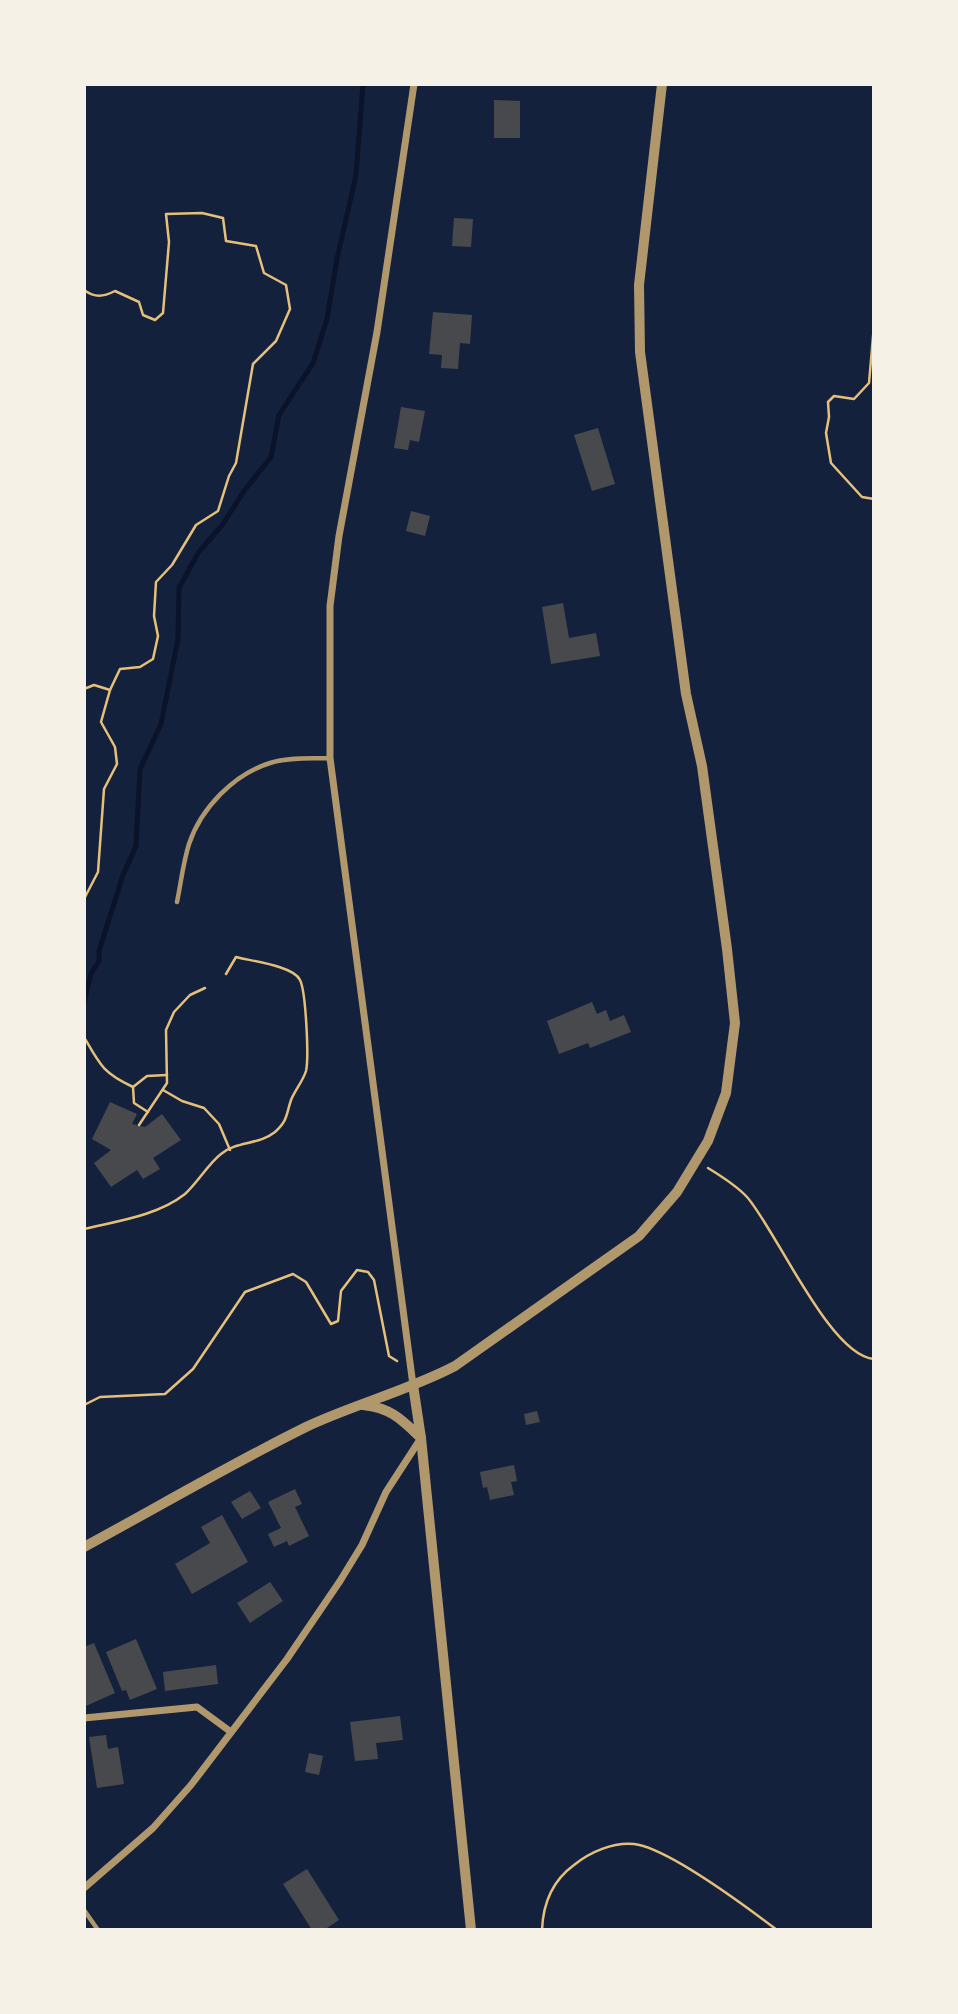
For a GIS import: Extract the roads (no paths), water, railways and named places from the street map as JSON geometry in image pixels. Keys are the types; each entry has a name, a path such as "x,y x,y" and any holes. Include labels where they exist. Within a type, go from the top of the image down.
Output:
{"street":[{"path":"414,84 377,332 339,536 330,606 330,758 421,1438 471,1930"},
{"path":"84,1547 305,1428 455,1366 639,1236 677,1192 708,1141 726,1093 735,1023 715,848 702,766 686,694 642,379 639,285 662,84"},
{"path":"356,1405 381,1407 400,1417 421,1438"},
{"path":"84,1888 153,1828 191,1785 287,1659 362,1545 386,1492 421,1438"},
{"path":"84,1718 197,1707 231,1732"}],"lane":[{"path":"177,902 189,843 196,828 220,795 235,781 272,762 330,758"},
{"path":"84,1910 98,1930"}],"waterway":[{"path":"84,1002 91,974 99,961 99,951 123,875 136,846 140,769 161,724 178,639 179,588 198,553 223,524 244,491 271,457 279,415 313,363 327,319 356,175 363,84"}]}
